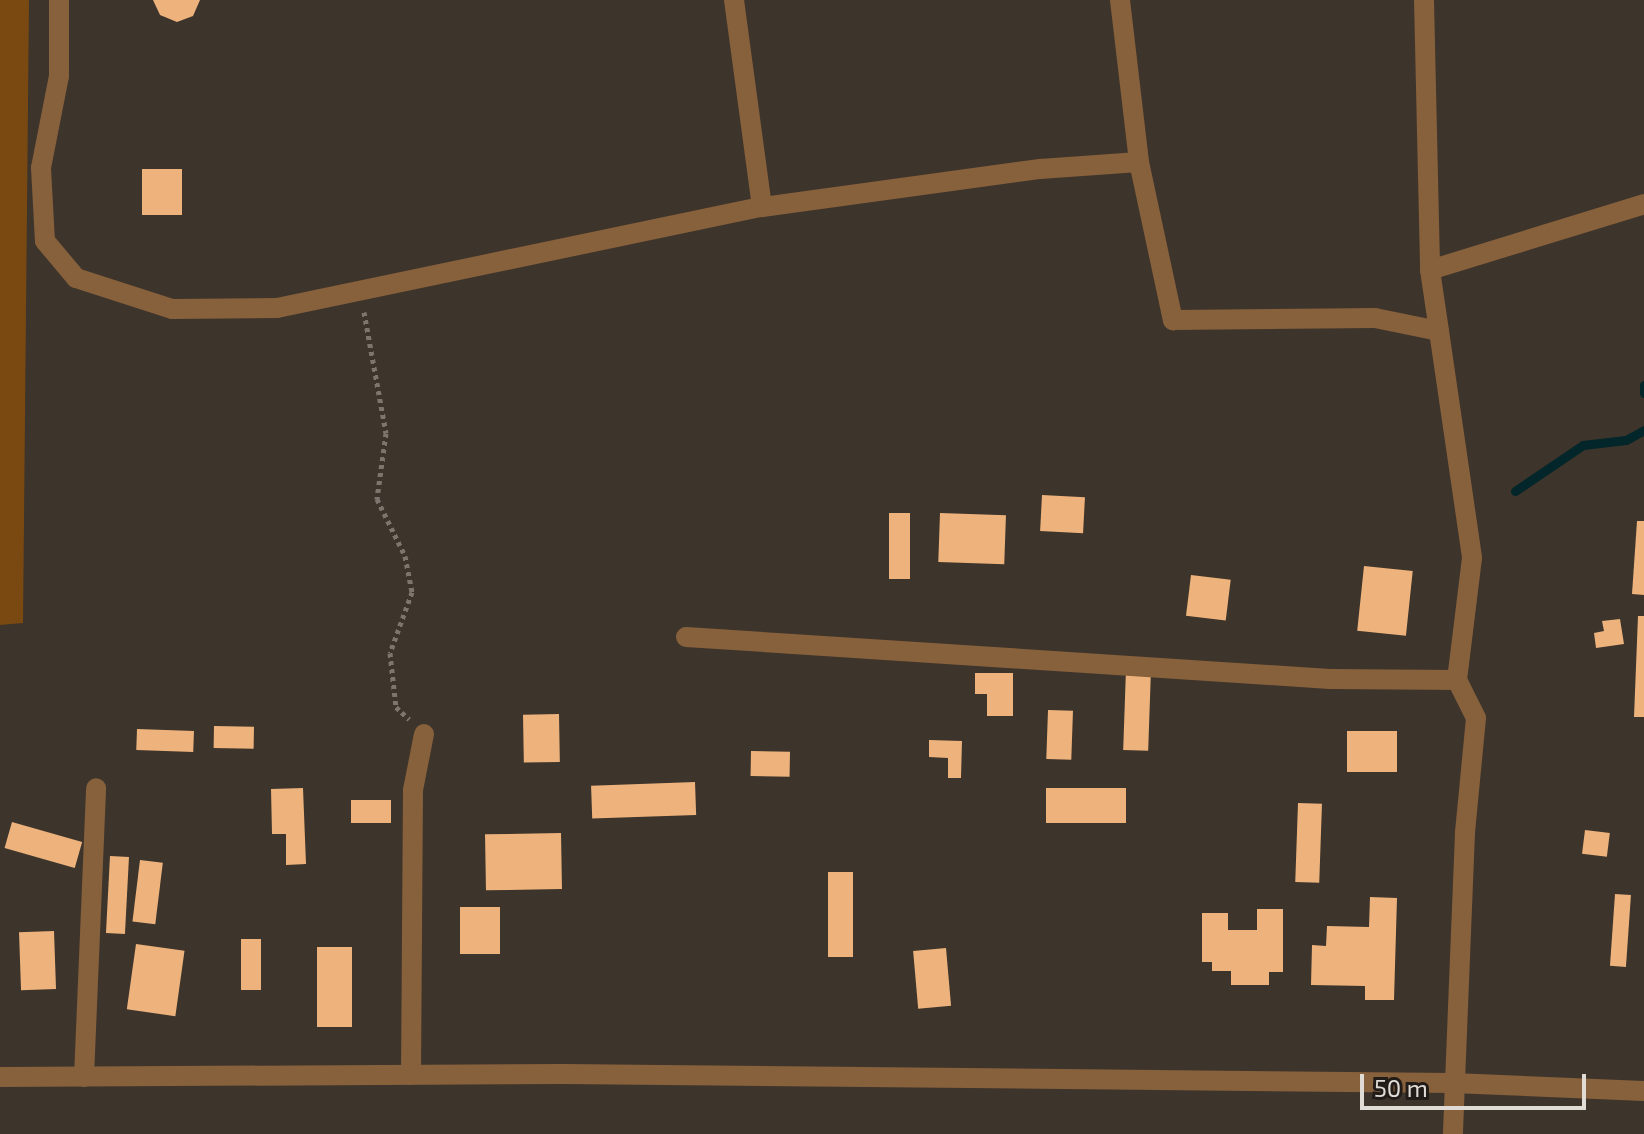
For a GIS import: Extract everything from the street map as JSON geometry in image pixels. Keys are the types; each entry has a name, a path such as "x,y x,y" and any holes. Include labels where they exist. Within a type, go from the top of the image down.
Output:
{"street":[{"path":"59,0 59,76 41,168 45,241 76,278 172,309 277,308 762,207 1040,169 1139,162"},
{"path":"734,0 762,207"},
{"path":"1120,0 1139,162 1173,320 1375,318 1439,331"},
{"path":"1424,0 1430,270 1472,558 1457,680 1476,718 1453,1083 1453,1134"},
{"path":"1430,270 1644,204"},
{"path":"686,637 1330,679 1457,680"},
{"path":"411,1075 413,790 424,734"},
{"path":"84,1077 96,788"},
{"path":"0,1077 411,1075 1453,1083 1644,1091"}],"path":[{"path":"360,292 386,433 377,499 405,556 412,592 390,653 396,707 424,734"}],"shaded area":[{"path":"0,0 29,0 23,623 0,625"}],"building":[{"path":"153,0 200,0 193,16 177,22 160,15"},
{"path":"142,169 182,169 182,215 142,215"},
{"path":"1042,495 1085,497 1083,533 1040,531"},
{"path":"889,513 910,513 910,579 889,579"},
{"path":"940,513 1006,515 1004,564 938,562"},
{"path":"1637,521 1644,521 1644,595 1632,594"},
{"path":"1364,566 1413,571 1406,636 1357,631"},
{"path":"1191,575 1231,580 1226,621 1186,616"},
{"path":"1638,616 1644,616 1644,717 1634,717"},
{"path":"1620,619 1624,644 1596,648 1594,633 1604,631 1602,621"},
{"path":"1126,669 1151,670 1148,751 1123,750"},
{"path":"975,673 1013,673 1013,716 987,716 987,694 975,694"},
{"path":"1048,710 1073,711 1071,760 1046,759"},
{"path":"559,714 560,762 524,763 523,715"},
{"path":"214,726 254,727 254,749 214,748"},
{"path":"137,729 194,731 193,752 136,750"},
{"path":"1347,731 1397,731 1397,772 1347,772"},
{"path":"929,740 962,741 961,778 948,778 948,758 929,757"},
{"path":"751,751 790,752 790,777 751,776"},
{"path":"695,782 696,815 592,819 591,786"},
{"path":"303,788 306,864 286,865 286,834 272,834 271,789"},
{"path":"1046,788 1126,788 1126,823 1046,823"},
{"path":"351,800 391,800 391,823 351,823"},
{"path":"1298,803 1322,804 1319,883 1295,882"},
{"path":"12,822 82,842 75,868 5,848"},
{"path":"1585,830 1610,833 1607,857 1582,854"},
{"path":"561,833 562,889 486,890 485,834"},
{"path":"110,856 129,857 125,934 106,933"},
{"path":"140,860 163,863 155,924 132,922"},
{"path":"828,872 853,872 853,957 828,957"},
{"path":"1615,894 1631,895 1626,967 1610,966"},
{"path":"1370,897 1397,898 1394,1000 1365,1000 1365,986 1311,985 1312,945 1326,946 1327,926 1369,927"},
{"path":"460,907 500,907 500,954 460,954"},
{"path":"1257,909 1283,909 1283,972 1269,972 1269,985 1231,985 1231,971 1212,971 1212,962 1202,962 1202,913 1228,913 1228,930 1257,930"},
{"path":"54,931 56,989 21,990 19,932"},
{"path":"241,939 261,939 261,990 241,990"},
{"path":"136,944 185,951 175,1016 127,1009"},
{"path":"317,947 352,947 352,1027 317,1027"},
{"path":"946,948 951,1006 918,1009 913,951"}],"waterway":[{"path":"1644,385 1644,393"},
{"path":"1515,491 1583,445 1626,440 1644,430"}]}
